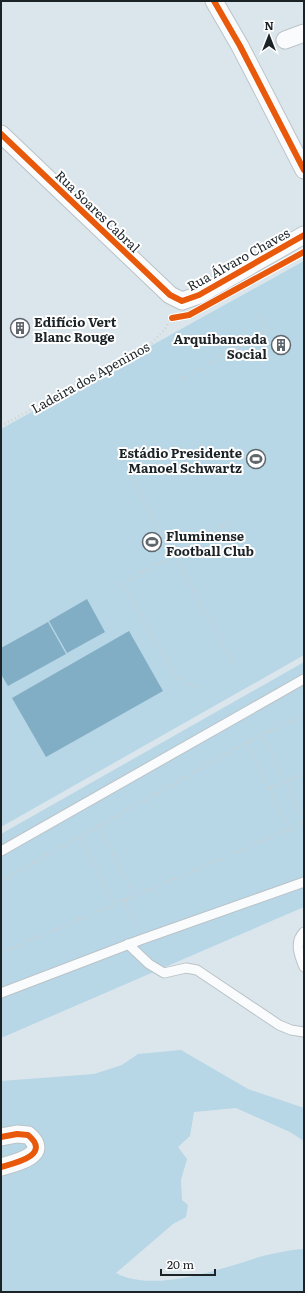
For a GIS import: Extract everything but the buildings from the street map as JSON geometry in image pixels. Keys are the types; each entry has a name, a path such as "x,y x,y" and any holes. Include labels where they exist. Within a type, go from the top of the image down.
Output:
{"street":[{"path":"214,1 240,46 304,170"},
{"path":"285,40 304,33"},
{"name":"Rua Soares Cabral","path":"1,134 182,308"},
{"name":"Rua Álvaro Chaves","path":"182,308 199,294 304,235"},
{"path":"1,1137 17,1134 28,1135 35,1143 34,1153 26,1160 1,1167"}],"lane":[{"path":"1,850 304,679"},
{"path":"1,993 128,944 304,882"},
{"path":"304,932 298,941 298,953 304,967"},
{"path":"128,944 149,964 164,973 186,968 197,970 279,1025 291,1030 304,1032"}],"path":[{"path":"172,318 182,308"},
{"path":"198,370 267,331 257,313"},
{"path":"182,379 193,373"},
{"path":"126,469 236,668"},
{"path":"198,689 174,675 122,584 232,521"},
{"path":"1,881 262,734 304,716"},
{"path":"262,734 304,819"},
{"path":"247,743 289,829"},
{"path":"270,788 304,773"},
{"path":"1,953 304,823"},
{"path":"99,826 134,896"},
{"path":"80,836 114,904"},
{"path":"124,900 140,940"}],"shaded area":[{"name":"Fluminense Football Club","path":"304,261 304,655 1,827 1,429"},
{"path":"87,599 105,632 67,653 49,621"},
{"path":"48,622 66,654 8,686 1,674 1,648"},
{"path":"129,631 163,691 46,757 12,698"},
{"path":"304,662 304,907 1,1038 1,834"},
{"path":"181,1050 248,1089 304,1108 304,1141 290,1132 236,1108 194,1112 190,1136 178,1147 187,1159 181,1180 182,1200 188,1205 186,1217 173,1224 116,1273 131,1279 148,1281 167,1280 206,1273 270,1254 304,1249 304,1292 1,1292 1,1081 94,1074 122,1065 138,1054"}],"cycle path":[{"path":"214,1 240,46 304,170"},
{"path":"1,134 170,295 182,301 199,295 304,235"},
{"path":"172,318 189,315 304,252"},
{"path":"1,1137 17,1134 28,1135 34,1142 36,1148 34,1153 29,1157 1,1167"}],"place":[{"name":"Edifício Vert Blanc Rouge","path":"20,328"},
{"name":"Arquibancada Social","path":"281,345"},
{"name":"Estádio Presidente Manoel Schwartz","path":"256,459"},
{"name":"Fluminense Football Club","path":"152,542"}]}
